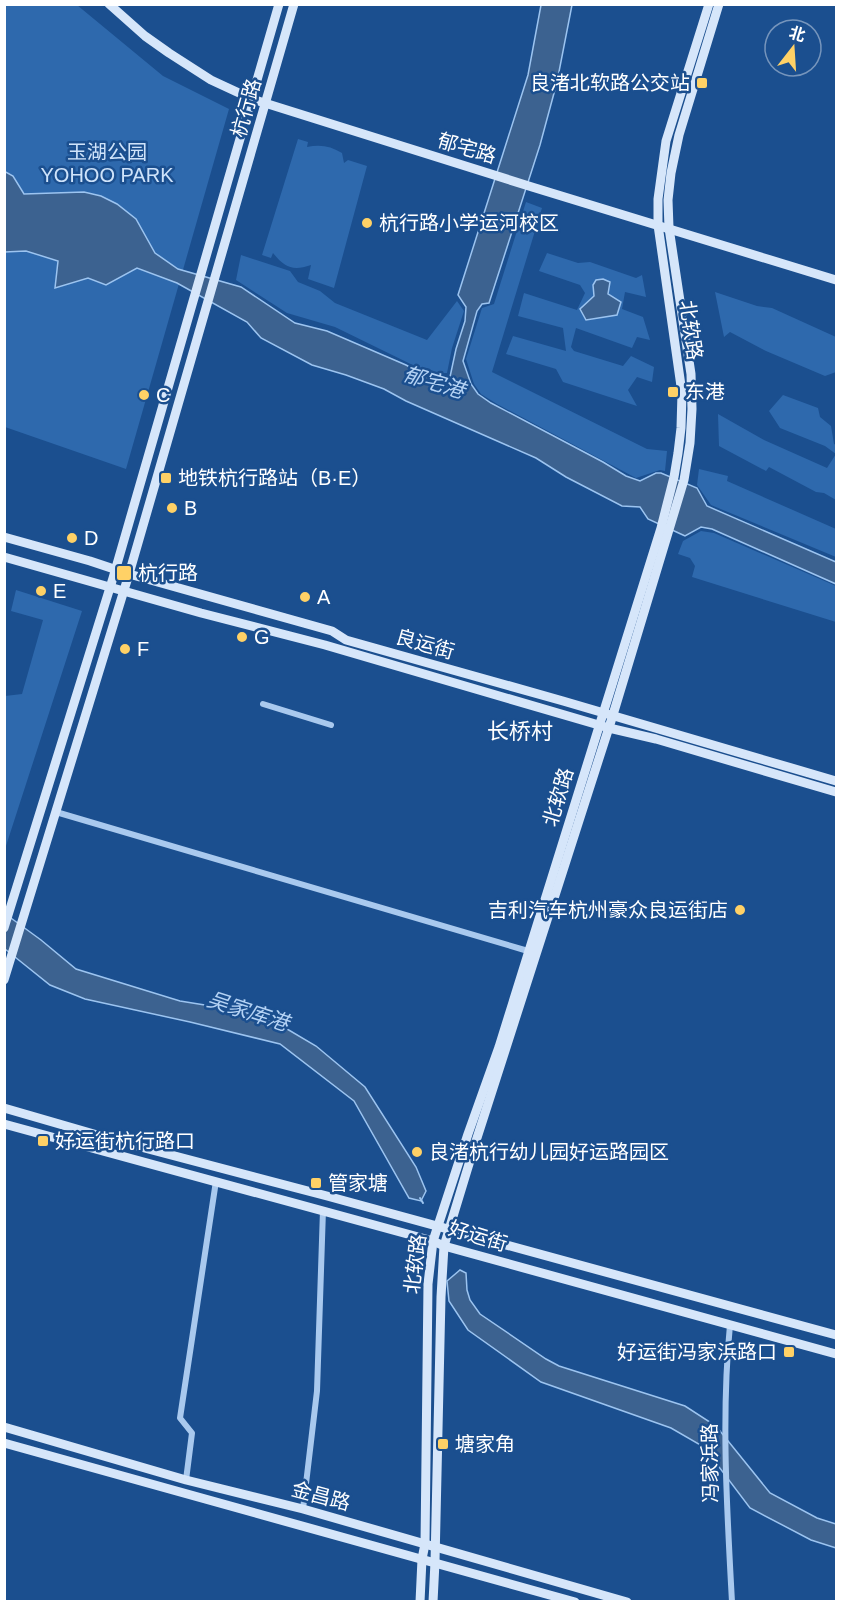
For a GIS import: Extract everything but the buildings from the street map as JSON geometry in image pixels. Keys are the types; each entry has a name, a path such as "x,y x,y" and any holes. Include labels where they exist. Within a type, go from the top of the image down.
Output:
{"street":[{"name":"郁宅路","path":"109,4 145,36 169,53 211,80 252,99 837,280"},
{"name":"杭行路","path":"4,928 111,586 279,4"},
{"name":"杭行路","path":"4,980 124,591 294,4"},
{"name":"北软路","path":"665,529 681,428 682,393 658,225 658,199 666,141 709,4"},
{"name":"北软路","path":"420,1602 425,1544 428,1284 433,1241 608,715 665,529 684,480 690,443 691,374 669,228 668,200 679,135 719,4"},
{"name":"良运街","path":"4,537 332,631 346,640 837,781"},
{"name":"良运街","path":"4,557 325,645 837,792"},
{"path":"263,704 331,725"},
{"name":"北软路","path":"433,1602 444,1246 604,726"},
{"path":"56,812 528,951"},
{"name":"好运街","path":"4,1108 118,1141 837,1335"},
{"name":"好运街","path":"4,1124 323,1210 444,1246 837,1354"},
{"path":"186,1480 192,1432 180,1418 216,1181"},
{"path":"303,1509 317,1391 323,1210"},
{"name":"冯家浜路","path":"730,1325 726,1478 732,1602"},
{"name":"金昌路","path":"4,1427 186,1480 303,1509 627,1602"},
{"name":"金昌路","path":"4,1443 574,1602"}],"green space":[{"name":"玉湖公园 YOHOO PARK","path":"4,5 77,5 163,76 229,109 126,469 5,427"},
{"path":"298,139 308,142 307,147 330,147 342,153 344,163 348,160 367,166 334,288 308,279 311,265 294,268 281,262 273,253 271,258 262,255"},
{"path":"526,202 542,208 492,372 647,449 667,451 665,471 660,470 636,478 497,404 481,394 474,384 466,359 482,308 494,304"},
{"path":"547,253 578,263 590,262 636,278 642,275 646,297 625,292 622,309 643,317 650,340 637,337 632,348 576,328 571,347 574,351 623,366 631,356 654,367 652,382 637,377 628,390 637,406 563,382 556,369 506,354 513,336 566,351 563,328 518,316 524,293 577,310 585,293 580,285 539,271"},
{"path":"241,255 290,271 298,282 320,291 335,303 427,340 457,301 464,311 447,373 429,373 335,327 287,313 236,280"},
{"path":"715,292 757,306 772,308 836,337 836,372 825,376 766,351 730,332 724,337"},
{"path":"783,395 818,408 820,417 831,426 836,454 825,446 780,428 769,411"},
{"path":"718,414 764,440 827,468 836,454 836,500 769,467 766,471 719,446"},
{"path":"699,469 728,476 727,481 836,529 836,557 711,505 697,485"},
{"path":"701,531 714,533 836,586 836,622 692,577 695,566 690,558 678,554 683,541"},
{"path":"16,590 82,611 5,849 5,696 22,694 43,620 11,611"}],"water":[{"name":"郁宅港","path":"541,5 572,5 557,82 540,145 489,303 482,304 477,311 463,361 471,384 478,394 491,403 626,476 640,481 661,473 697,488 707,506 836,562 836,584 712,529 701,527 685,536 648,519 640,507 622,506 566,477 536,458 406,401 384,389 312,365 261,338 247,322 177,283 137,268 106,285 88,278 55,288 58,261 26,251 5,252 4,171 13,176 24,194 84,192 101,196 117,204 136,219 155,253 178,269 241,287 295,323 327,331 406,365 428,377 450,377 465,321 466,307 458,295 528,75"},
{"path":"603,279 610,282 608,294 621,302 617,315 586,320 580,309 594,296 593,285 596,280"},
{"path":"4,913 76,969 180,1001 242,1011 282,1026 316,1046 365,1087 416,1167 426,1191 421,1201 409,1198 354,1101 280,1044 85,999 50,985 5,949"},
{"path":"460,1270 466,1273 470,1300 480,1314 546,1359 559,1366 685,1406 716,1426 770,1493 817,1518 836,1524 836,1548 811,1540 750,1508 704,1447 671,1428 541,1382 468,1330 449,1301 447,1281"}],"waterway":[{"name":"吴家库港","path":"420,1198 423,1203"}],"place":[{"name":"良渚北软路公交站","path":"702,83"},
{"name":"杭行路小学运河校区","path":"367,223"},
{"name":"东港","path":"673,392"},
{"name":"C","path":"144,395"},
{"name":"地铁杭行路站（B·E）","path":"166,478"},
{"name":"B","path":"172,508"},
{"name":"D","path":"72,538"},
{"name":"杭行路","path":"124,573"},
{"name":"E","path":"41,591"},
{"name":"A","path":"305,597"},
{"name":"G","path":"242,637"},
{"name":"F","path":"125,649"},
{"name":"吉利汽车杭州豪众良运街店","path":"740,910"},
{"name":"好运街杭行路口","path":"43,1141"},
{"name":"良渚杭行幼儿园好运路园区","path":"417,1152"},
{"name":"管家塘","path":"316,1183"},
{"name":"好运街冯家浜路口","path":"789,1352"},
{"name":"塘家角","path":"443,1444"}],"district":[{"name":"长桥村","path":"520,731"}]}
